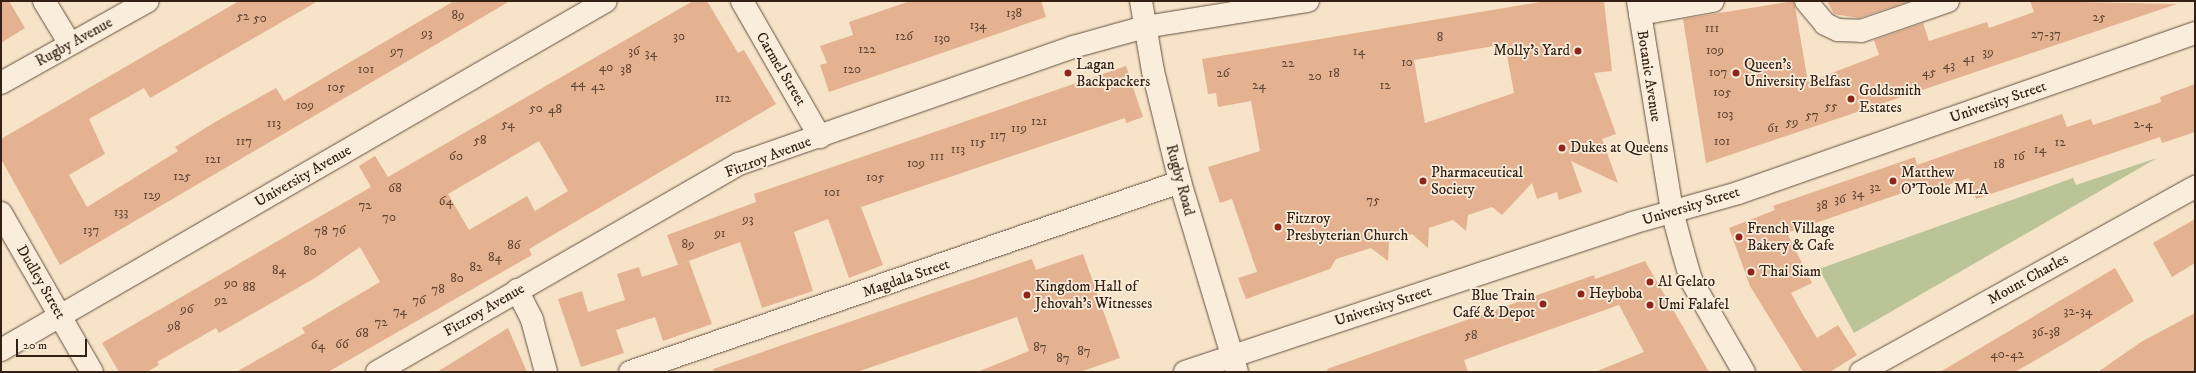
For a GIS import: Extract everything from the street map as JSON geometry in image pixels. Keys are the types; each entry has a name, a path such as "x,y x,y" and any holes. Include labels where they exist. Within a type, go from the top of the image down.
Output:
{"street":[{"path":"44,1 70,44"},
{"name":"Rugby Avenue","path":"1,83 148,1"},
{"name":"University Avenue","path":"1,350 606,1"},
{"name":"Carmel Street","path":"742,1 820,136"},
{"name":"Rugby Road","path":"1141,1 1180,182 1235,364"},
{"name":"Fitzroy Avenue","path":"378,372 517,290 739,164 1073,46 1146,27 1308,1"},
{"path":"1639,8 1713,1"},
{"path":"1806,1 1824,24 1838,30 1861,31 1948,1"},
{"name":"Botanic Avenue","path":"1639,8 1672,211 1691,280 1744,372"},
{"name":"University Street","path":"1185,372 1235,364 1672,211 1738,192 2195,33"},
{"name":"Magdala Street","path":"630,372 1180,182"},
{"name":"Mount Charles","path":"1861,372 2195,187"},
{"name":"Dudley Street","path":"1,213 92,372"},
{"path":"517,290 532,320 546,372"}],"green space":[{"path":"2157,158 1854,333 1819,269 2073,178 2076,185"}],"building":[{"path":"1,1 9,1 25,28 1,43"},
{"path":"239,1 318,1 150,98 144,88 89,119 105,154 69,175 87,207 178,151 175,147 215,122 276,88 284,101 454,1 510,1 60,265 1,159 1,139"},
{"path":"693,1 707,1 738,53 744,50 776,104 529,249 532,255 328,372 236,372 305,333 302,328 380,282 360,247 315,278 219,333 216,328 157,362 159,365 147,372 119,372 102,343 371,187 359,166 375,156 388,177","holes":["539,141 568,191 535,211 527,196 469,230 448,194"]},
{"path":"910,1 1041,1 1046,17 829,92 820,65 827,63 820,46 853,35 849,22"},
{"path":"1546,1 1604,1 1612,71 1594,73 1616,134 1602,139 1618,183 1571,161 1582,192 1559,200 1557,192 1537,199 1532,183 1502,215 1492,207 1468,215 1466,231 1453,220 1429,228 1428,248 1412,234 1389,242 1388,261 1371,248 1336,259 1330,269 1246,299 1238,278 1257,272 1232,199 1220,203 1208,167 1260,151 1251,101 1218,107 1216,93 1208,94 1202,59","holes":["1505,44 1514,93 1425,123 1414,60"]},
{"path":"1794,1 1808,82 1879,55 1874,40 1923,23 1929,41 1987,22 1989,28 2034,12 2030,1 2177,4 1706,163 1683,19"},
{"path":"1827,1 1910,1 1859,18 1834,14"},
{"path":"1126,66 1143,117 1126,123 1125,118 861,207 883,265 849,278 828,219 794,232 813,291 762,308 740,242 678,265 667,235 756,202 754,194"},
{"path":"2195,84 2195,132 2162,143 2160,137 1976,199 1969,178 1928,192 1925,185 1787,233 1812,283 1791,293 1802,313 1817,338 1838,325 1857,355 1830,372 1803,372 1750,286 1729,228 1775,210 1773,206 1915,157 1917,165 2062,114 2067,127 2091,119 2093,125 2161,102 2160,97"},
{"path":"2195,219 2195,263 2172,277 2153,243"},
{"path":"1083,254 1120,358 1080,372 977,372 1029,351 1017,317 857,372 714,372 713,369 1032,259 1036,270"},
{"path":"689,261 712,324 663,341 655,317 616,330 624,353 581,367 558,299 582,291 588,312 625,300 617,274 639,267 642,277"},
{"path":"1645,261 1709,372 1595,372 1644,352 1619,305 1464,360 1468,372 1328,372 1327,369 1594,275 1595,279"},
{"path":"2115,268 2134,301 2065,343 2015,372 1940,372"},
{"path":"2195,313 2195,372 2098,372 2141,342"},
{"path":"508,328 527,372 437,372"}],"place":[{"name":"Molly's Yard","path":"1578,51"},
{"name":"Lagan Backpackers","path":"1068,73"},
{"name":"Queen's University Belfast","path":"1736,73"},
{"name":"Goldsmith Estates","path":"1851,99"},
{"name":"Dukes at Queens","path":"1562,148"},
{"name":"Pharmaceutical Society","path":"1423,181"},
{"name":"Matthew O'Toole MLA","path":"1893,181"},
{"name":"Fitzroy Presbyterian Church","path":"1278,227"},
{"name":"French Village Bakery & Cafe","path":"1739,237"},
{"name":"Thai Siam","path":"1751,272"},
{"name":"Al Gelato","path":"1650,282"},
{"name":"Heyboba","path":"1581,294"},
{"name":"Kingdom Hall of Jehovah's Witnesses","path":"1027,295"},
{"name":"Blue Train Café & Depot","path":"1543,304"},
{"name":"Umi Falafel","path":"1650,305"}]}
